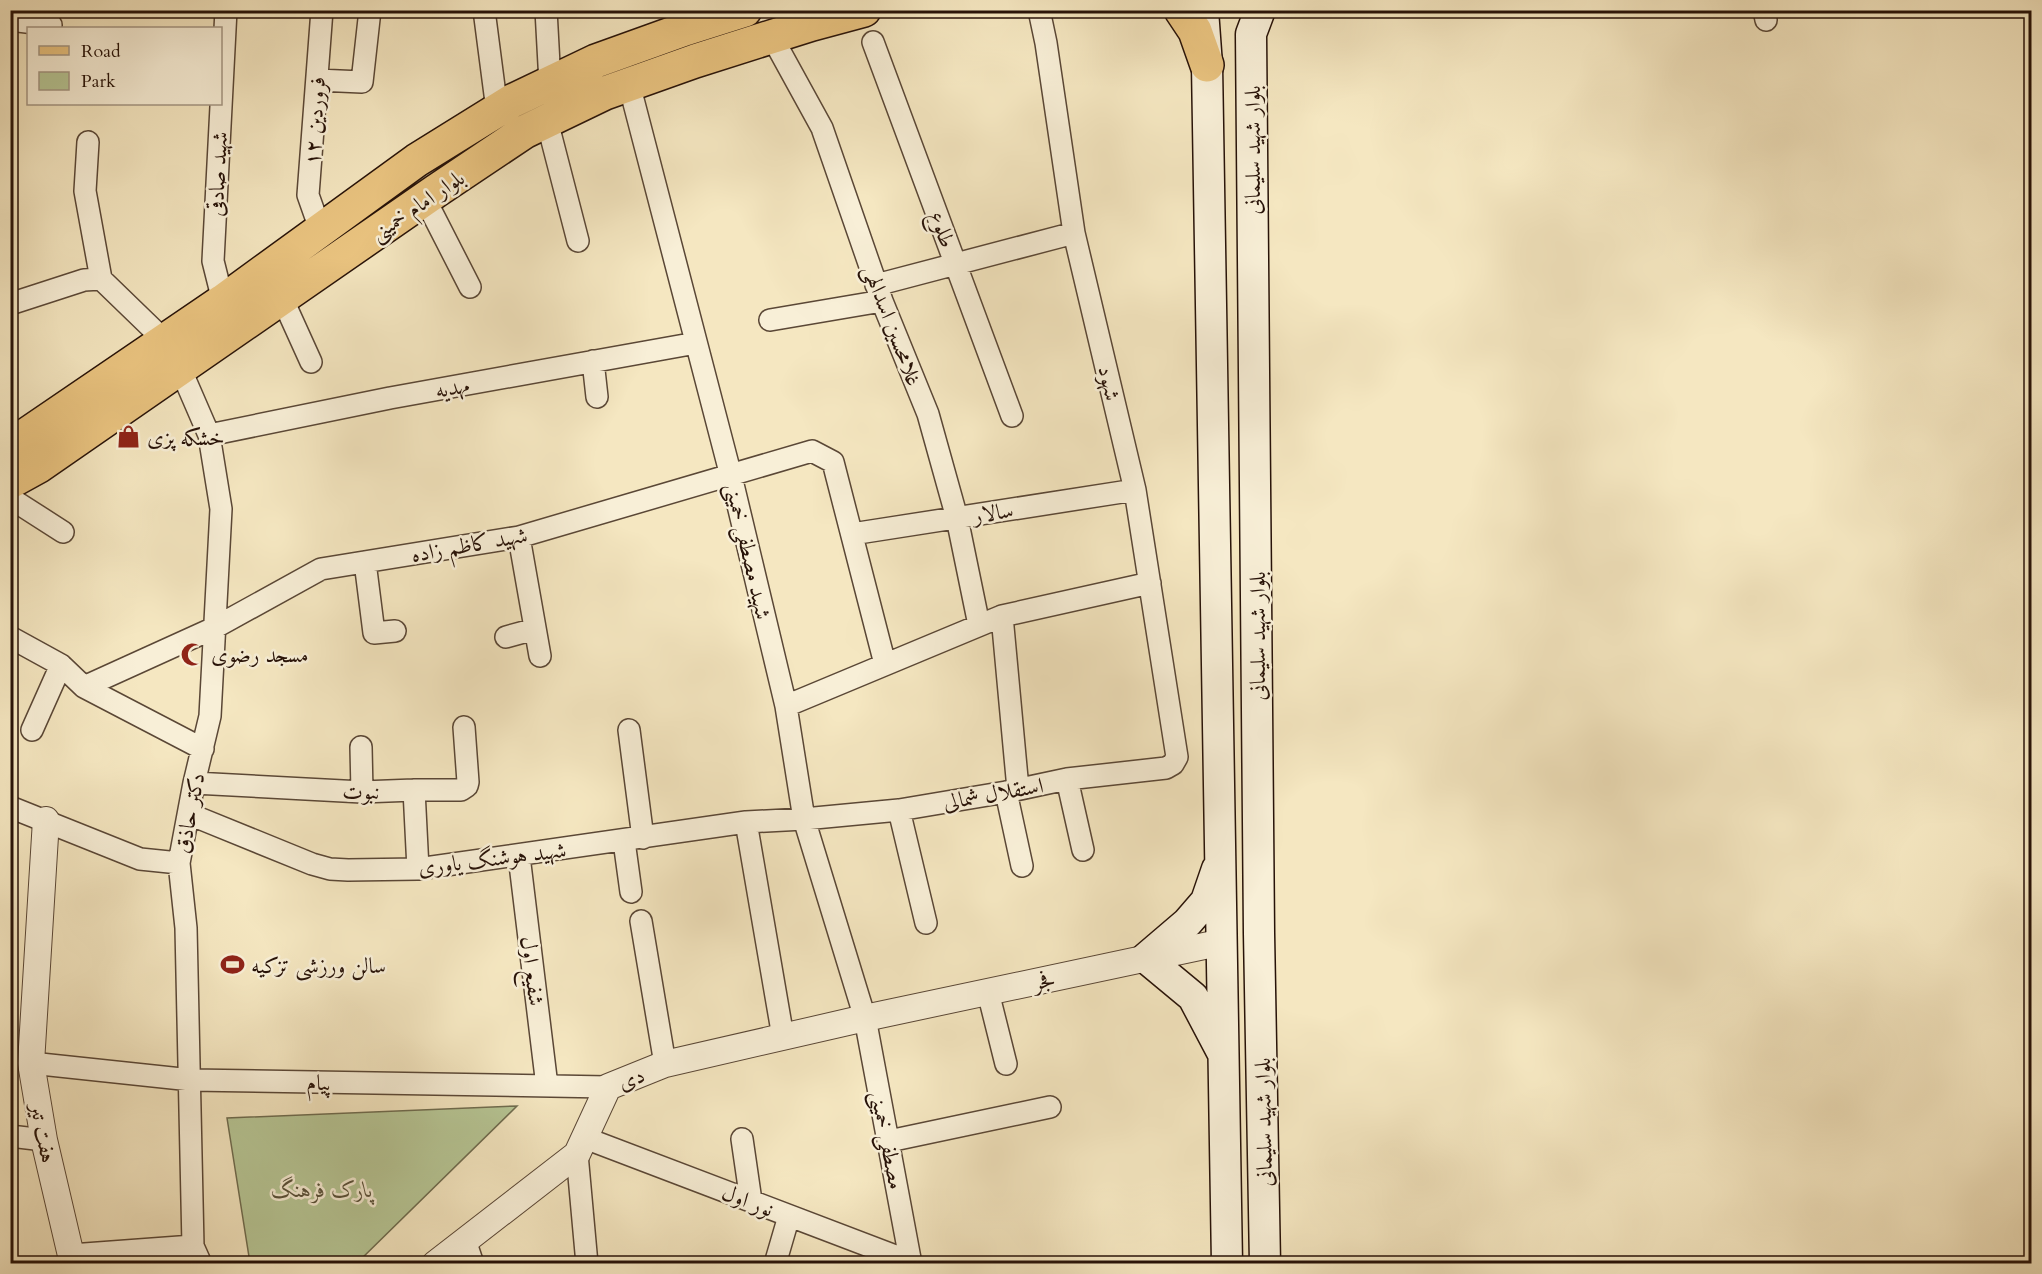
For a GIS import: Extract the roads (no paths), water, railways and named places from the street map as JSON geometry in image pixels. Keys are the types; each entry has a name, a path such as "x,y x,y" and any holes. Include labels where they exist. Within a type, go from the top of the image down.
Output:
{"main road":[{"name":"بلوار امام خمینی","path":"10,446 172,354 282,298 425,198 525,132 605,93 629,84 771,37 864,10"},
{"path":"1180,10 1195,31 1207,65"},
{"name":"بلوار شهید سلیمانی","path":"1203,10 1207,65 1227,1263"},
{"name":"بلوار شهید سلیمانی","path":"1260,10 1251,34 1259,933 1265,1263"},
{"name":"بلوار امام خمینی","path":"10,482 39,466 172,354 223,301 417,160 512,101 550,82 596,61 730,13"},
{"path":"1221,858 1206,901 1187,923 1146,958 1193,997 1224,1057"},
{"path":"1223,942 1259,933"}],"street":[{"name":"شهید صادقی","path":"222,87 226,10"},
{"name":"۱۲ فروردین","path":"320,229 308,195 322,10"},
{"path":"317,80 362,82 370,10"},
{"path":"484,10 497,110"},
{"path":"546,10 550,82"},
{"name":"شهود","path":"1039,10 1074,233 1135,490 1177,757"},
{"path":"10,20 52,21"},
{"name":"غلامحسین اسدالهی","path":"771,37 822,128 879,293 928,414 957,518 979,625"},
{"name":"طلوع","path":"873,42 1012,416"},
{"name":"شهید مصطفی خمینی","path":"629,84 731,476 786,706 804,819 865,1018"},
{"name":"شهید صادقی","path":"221,105 213,261 223,301"},
{"path":"547,121 578,242"},
{"path":"88,142 85,191 101,279 172,354"},
{"path":"425,198 470,287"},
{"path":"770,320 879,293 956,264 1074,233"},
{"path":"10,304 84,280 101,279"},
{"path":"282,298 311,362"},
{"name":"مهدیه","path":"209,435 390,398 696,343"},
{"name":"دکتر حاذق","path":"172,354 209,435 221,509 210,716 194,783 179,863 186,928 197,1255"},
{"path":"593,361 597,397"},
{"name":"شهید کاظم زاده","path":"214,628 321,569 519,537 812,451 833,462 885,664"},
{"name":"سالار","path":"852,534 1135,490"},
{"path":"10,498 63,532"},
{"path":"519,537 540,656"},
{"path":"365,562 374,633 395,631"},
{"path":"786,706 1002,616 1150,583"},
{"path":"1002,616 1012,790 1022,866"},
{"path":"84,687 214,628"},
{"path":"506,637 535,629"},
{"path":"10,637 61,665 84,687 203,749"},
{"path":"32,730 61,665"},
{"name":"نبوت","path":"194,783 362,792 462,790 467,786 464,727"},
{"path":"629,730 633,839 631,892"},
{"path":"360,747 362,792"},
{"name":"استقلال شمالی","path":"804,819 899,810 1067,779 1166,768 1173,764 1177,757"},
{"path":"1067,779 1083,850"},
{"path":"414,790 418,869"},
{"path":"10,807 140,859 179,863"},
{"path":"899,810 926,923"},
{"name":"شهید هوشنگ یاوری","path":"189,814 330,869 418,869 746,822 804,819"},
{"name":"هفت تیر","path":"46,820 31,1064 44,1140 72,1259"},
{"path":"746,822 783,1037"},
{"name":"شفیع اول","path":"519,856 547,1086"},
{"path":"641,921 665,1064"},
{"name":"فجر","path":"865,1018 1223,942"},
{"path":"988,992 1006,1064"},
{"name":"دی","path":"435,1263 469,1252 581,1146 608,1087 665,1064 865,1018"},
{"name":"مصطفی خمینی","path":"865,1018 911,1263"},
{"name":"پیام","path":"31,1064 191,1080 608,1087"},
{"path":"889,1141 1050,1107"},
{"path":"10,1136 44,1140"},
{"path":"742,1139 751,1201"},
{"path":"581,1146 587,1263"},
{"name":"نور اول","path":"581,1146 751,1201 911,1263"},
{"path":"775,1263 789,1216"},
{"path":"72,1259 197,1255"}],"place":[{"name":"خشکه پزی","path":"129,437"},
{"name":"مسجد رضوی","path":"193,654"},
{"name":"سالن ورزشی تزکیه","path":"233,965"}],"park label":[{"name":"پارک فرهنگ","path":"322,1189"}]}
